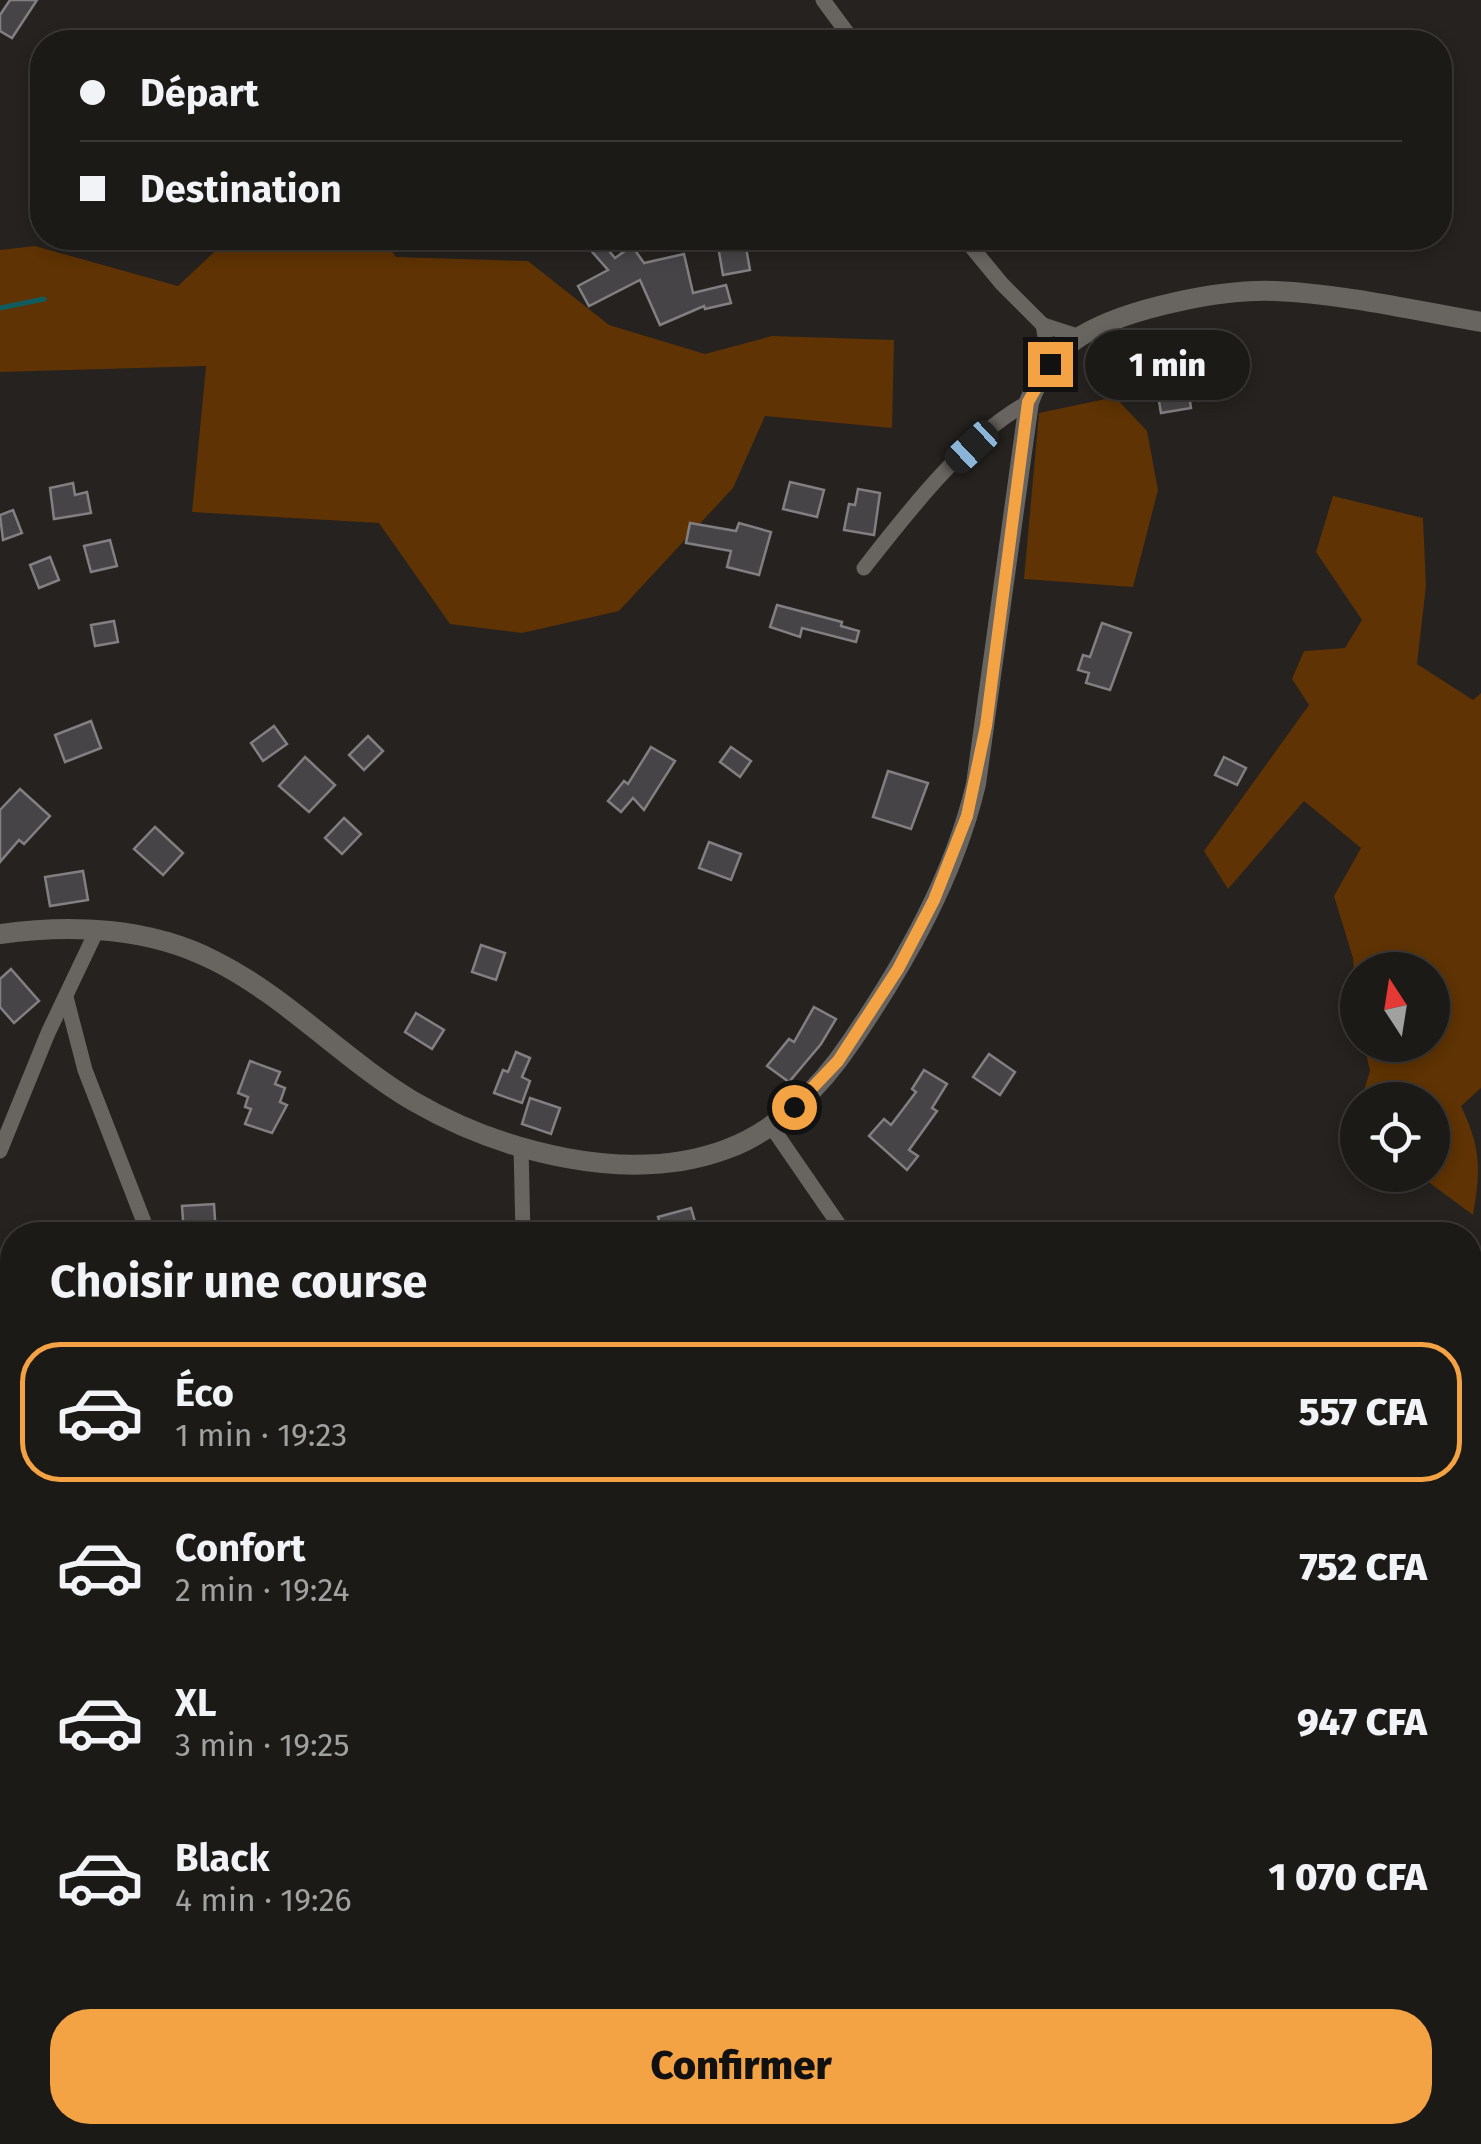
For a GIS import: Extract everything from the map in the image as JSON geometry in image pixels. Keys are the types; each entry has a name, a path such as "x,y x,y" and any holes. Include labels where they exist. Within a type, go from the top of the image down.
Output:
{"street":[{"path":"823,0 845,30"},
{"path":"974,250 1043,325 1080,337"},
{"path":"0,934 62,928 97,930 162,941 214,960 412,1100 521,1146 645,1165 685,1161 728,1149 771,1126 815,1088 838,1061 889,984 934,900 967,816 986,726 1028,402 1050,364 1080,337 1177,304 1270,291 1322,295 1481,322"},
{"path":"1043,325 1050,364"},
{"path":"864,568 916,500 994,426 1028,402"},
{"path":"0,1152 97,930"},
{"path":"66,996 85,1070 144,1222"},
{"path":"771,1126 837,1222"},
{"path":"521,1146 523,1222"}],"shaded area":[{"path":"30,247 30,250 49,250 178,286 216,250 391,250 396,257 528,261 609,325 705,354 772,336 894,340 892,428 765,416 733,488 619,611 522,633 450,624 379,523 192,512 206,366 0,372 0,250"},
{"path":"1115,397 1147,431 1158,490 1133,587 1024,579 1039,413"},
{"path":"1333,496 1423,518 1426,586 1417,664 1473,700 1481,693 1481,1088 1461,1106 1477,1159 1473,1215 1442,1192 1450,1192 1450,1082 1367,1082 1368,1062 1450,1062 1450,952 1351,952 1334,896 1361,848 1304,801 1228,889 1204,851 1309,705 1292,679 1304,651 1345,648 1362,620 1316,552"}],"building":[{"path":"10,0 37,0 12,38 0,31 0,15"},
{"path":"590,250 608,250 615,258 626,250 635,250 644,263 684,254 693,293 726,285 731,303 705,309 704,306 660,325 640,280 589,306 578,286 608,270"},
{"path":"719,250 746,250 750,270 723,275"},
{"path":"1187,383 1191,408 1161,413 1157,389"},
{"path":"790,482 824,490 817,517 783,509"},
{"path":"73,483 75,495 87,492 91,513 54,519 50,488"},
{"path":"858,489 880,493 874,535 844,530 849,504 855,505"},
{"path":"13,510 22,533 3,540 0,515"},
{"path":"690,523 736,531 739,523 771,532 759,575 727,567 731,551 686,543"},
{"path":"110,540 117,566 91,572 84,546"},
{"path":"50,557 59,580 39,588 30,565"},
{"path":"777,605 842,622 841,626 859,631 856,642 802,628 800,637 770,627"},
{"path":"114,621 118,642 95,646 91,625"},
{"path":"1102,623 1131,633 1110,690 1086,683 1089,673 1078,670 1083,655 1090,657"},
{"path":"91,721 101,748 65,762 55,735"},
{"path":"274,726 287,744 263,761 251,743"},
{"path":"368,736 383,751 364,770 349,755"},
{"path":"651,747 675,761 644,810 633,798 621,812 608,801 624,781 628,784"},
{"path":"731,747 751,761 740,777 720,762"},
{"path":"305,757 335,785 309,812 279,786"},
{"path":"1224,757 1246,768 1237,785 1215,775"},
{"path":"888,771 928,783 911,829 873,817"},
{"path":"20,789 50,816 24,844 19,840 0,862 0,810"},
{"path":"344,818 361,834 342,854 325,838"},
{"path":"155,827 183,853 163,875 134,849"},
{"path":"709,842 741,854 731,880 699,868"},
{"path":"83,871 88,900 50,906 45,877"},
{"path":"481,945 505,953 496,980 472,972"},
{"path":"11,969 39,1001 14,1023 0,1007 0,979"},
{"path":"814,1007 836,1019 789,1082 767,1066 789,1039 794,1042"},
{"path":"416,1013 444,1030 432,1049 405,1032"},
{"path":"516,1052 530,1058 522,1077 530,1081 522,1103 494,1093"},
{"path":"989,1054 1015,1072 1000,1095 973,1077"},
{"path":"250,1061 280,1072 275,1084 285,1088 280,1102 287,1105 272,1133 245,1124 251,1109 245,1107 248,1097 238,1093"},
{"path":"924,1070 947,1084 932,1108 937,1111 909,1150 918,1156 907,1170 869,1136 884,1119 891,1125 916,1092 912,1089"},
{"path":"530,1098 560,1108 551,1134 522,1124"},
{"path":"214,1204 215,1222 183,1222 182,1206"},
{"path":"691,1208 695,1222 659,1222 658,1217"}],"waterway":[{"path":"0,308 44,299"}],"route":[{"path":"794,1107 838,1061 898,969 934,900 967,816 986,726 1028,402 1050,364"}]}
